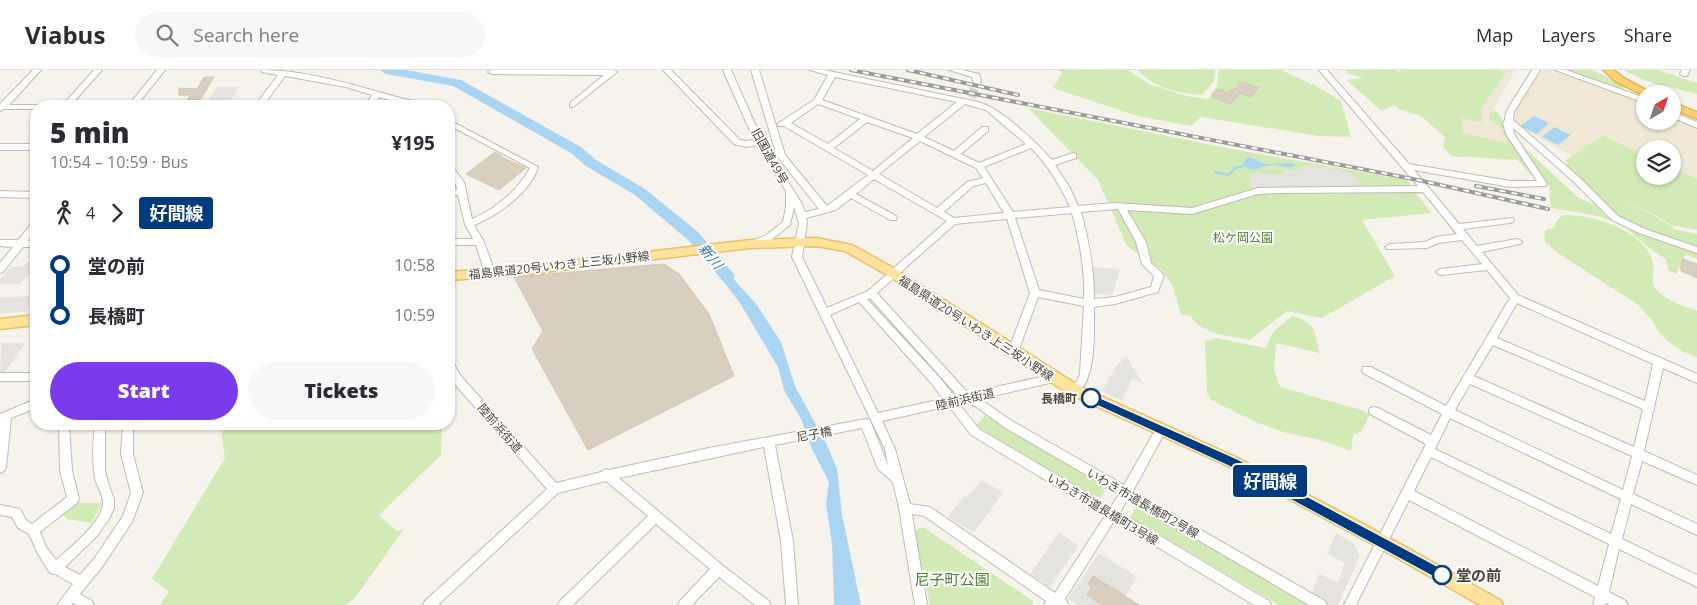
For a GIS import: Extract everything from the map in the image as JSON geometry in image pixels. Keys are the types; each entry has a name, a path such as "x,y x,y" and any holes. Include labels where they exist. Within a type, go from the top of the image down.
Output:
{"highway":[{"path":"1608,70 1620,80 1636,88"},
{"path":"1681,108 1697,116"}],"main road":[{"name":"福島県道20号いわき上三坂小野線","path":"455,276 750,244 816,242 848,248 893,273 1074,390 1233,462 1382,541 1495,605"},
{"path":"0,324 30,321"}],"street":[{"path":"1,108 37,70"},
{"path":"71,100 98,70"},
{"path":"137,100 161,70"},
{"path":"265,70 325,80 399,100"},
{"path":"667,70 737,142 746,144 759,142"},
{"name":"旧国道49号","path":"727,70 759,142 798,204 803,223 797,257 890,449 905,508 921,605"},
{"path":"755,70 781,156 826,211"},
{"path":"813,70 968,100 989,108 1050,164 1076,209 1086,254 1090,303 1086,374 1082,384 1074,390"},
{"path":"953,70 969,72 977,77 977,82"},
{"path":"1323,70 1406,166 1515,298 1697,379"},
{"path":"1406,166 1510,184 1543,184 1510,134 1507,123 1510,112 1536,70"},
{"path":"1560,70 1636,98"},
{"path":"492,72 613,72"},
{"path":"573,105 613,72"},
{"path":"263,100 283,73"},
{"path":"773,125 785,123 817,102 832,75"},
{"path":"373,100 377,93"},
{"path":"802,216 833,208 968,100"},
{"path":"817,102 920,138 979,166 1010,215 1035,293 1013,352"},
{"path":"1,108 30,107"},
{"path":"1681,118 1697,125"},
{"path":"828,148 866,119"},
{"path":"1509,121 1577,180 1614,218 1642,231 1697,250"},
{"path":"785,123 953,221"},
{"path":"455,125 534,167 526,183 499,208 488,216 469,224"},
{"path":"955,155 985,129"},
{"path":"979,166 1031,146"},
{"path":"0,147 30,147"},
{"path":"1050,164 1073,156"},
{"path":"455,176 464,192 469,224 479,242 490,273"},
{"path":"938,212 970,184 988,180"},
{"path":"825,313 871,293 953,221 1076,209 1121,207 1192,211 1258,192 1296,189 1424,189"},
{"path":"750,244 768,238 787,223 790,207 789,190"},
{"path":"455,192 464,192"},
{"path":"0,194 30,195"},
{"path":"850,194 892,218"},
{"path":"1035,293 1090,303 1115,301 1134,294 1156,290 1159,275 1147,264 1141,242 1121,207"},
{"path":"1456,228 1510,220"},
{"path":"0,270 30,232"},
{"path":"1390,247 1427,245 1436,240 1463,237"},
{"path":"455,242 479,242"},
{"path":"1474,250 1517,242"},
{"path":"0,244 30,244"},
{"path":"1441,272 1488,266"},
{"name":"いわき市道長橋町2号線","path":"871,293 966,398 1321,605"},
{"name":"いわき市道長橋町3号線","path":"861,298 936,381 950,403 975,432 1265,605"},
{"path":"1350,605 1448,412 1515,298"},
{"path":"1492,340 1648,407"},
{"path":"1600,600 1638,454 1659,362"},
{"path":"1367,370 1448,412 1697,530"},
{"name":"陸前浜街道","path":"455,376 554,489"},
{"path":"0,378 30,377"},
{"name":"陸前浜街道","path":"876,418 950,403 1054,378"},
{"path":"1468,378 1697,480"},
{"path":"0,468 3,417 30,406"},
{"path":"1374,411 1430,446 1697,581"},
{"name":"尼子橋","path":"554,489 606,474 866,423 882,466 898,480"},
{"path":"33,530 73,499 66,471 64,430"},
{"path":"54,569 79,548 108,508 108,497 103,486 99,462 100,430"},
{"path":"88,605 67,600 98,563 128,518 138,493 127,454 128,430"},
{"path":"905,508 926,511 1057,604 1126,493 1161,430"},
{"path":"769,443 788,542 792,605"},
{"path":"606,474 718,569 765,605"},
{"path":"429,605 554,489"},
{"path":"1407,493 1600,600 1622,605"},
{"path":"0,510 16,513 22,524 33,530 40,549 54,569 82,582"},
{"path":"564,605 656,516"},
{"path":"684,605 718,569"}],"shaded area":[{"path":"1383,70 1515,70 1494,108 1517,148 1457,134"},
{"path":"1541,70 1550,70 1636,100 1636,130 1681,130 1681,118 1697,125 1697,228 1514,123 1511,116"},
{"path":"217,87 239,87 231,100 208,100"},
{"path":"1311,165 1351,173 1365,187 1274,186 1251,188 1250,172 1280,175 1286,169 1295,171"},
{"path":"30,262 30,276 27,276 20,284 0,284 0,279 11,267 23,266"},
{"path":"1090,266 1120,270 1112,295 1093,294"},
{"path":"30,296 30,306 26,312 3,313 0,315 0,297"},
{"path":"1,343 26,343 3,375 0,375"},
{"path":"1126,356 1143,384 1132,379 1122,401 1102,391 1115,368"},
{"path":"982,480 1003,493 973,533 948,517 964,496 967,497"},
{"path":"1059,533 1079,545 1050,587 1030,574"},
{"path":"1336,533 1353,543 1360,555 1338,605 1328,605 1311,595 1319,574 1338,582 1345,563 1327,554"},
{"path":"1099,553 1137,577 1125,596 1093,576 1088,584 1092,587 1087,595 1102,605 1077,605 1068,599"}],"green space":[{"path":"1059,70 1128,70 1149,84 1186,96 1208,99 1217,86 1219,70 1281,70 1318,87 1341,101 1351,137 1319,136 1201,117 1191,126 1138,116 1053,88 1062,73"},
{"path":"1138,70 1215,70 1213,82 1202,95 1185,93 1159,85"},
{"path":"1346,70 1392,70 1402,73 1401,70 1496,70 1506,73 1481,109 1482,122 1461,118 1463,133 1507,143 1501,127 1489,119 1490,113 1497,112 1513,137 1557,178 1579,198 1593,204 1618,223 1594,215 1551,208 1549,185 1530,174 1518,160 1451,156 1443,147 1445,137 1421,116 1399,109 1395,105 1381,111 1347,80 1363,78 1349,74"},
{"path":"1564,70 1593,70 1623,85 1624,89"},
{"path":"1624,70 1658,70 1697,83 1697,94 1681,90 1681,85 1661,85"},
{"name":"松ケ岡公園","path":"1028,108 1232,149 1407,180 1431,213 1362,220 1395,276 1322,318 1287,311 1250,340 1217,333 1201,327 1191,316 1181,314 1172,285 1162,270 1127,246 1098,180"},
{"path":"1603,136 1636,151 1636,185 1681,185 1681,172 1697,179 1697,230 1671,225 1650,212 1616,200 1648,212 1675,229 1697,234 1697,259 1685,255 1676,274 1668,270 1666,259 1649,248 1564,173 1568,163 1565,161"},
{"path":"1563,215 1588,217 1602,221 1616,226 1640,241 1648,251 1653,263 1653,283 1656,289 1670,300 1697,311 1697,357 1684,352 1666,340 1658,331 1653,321 1637,304 1558,253 1545,242 1544,233 1546,230 1554,228 1557,220"},
{"path":"1292,316 1306,321 1310,325 1315,334 1320,353 1276,343 1274,369 1280,387 1370,414 1361,432 1353,435 1351,451 1320,440 1283,432 1251,420 1211,400 1207,393 1205,341 1216,338 1265,348 1274,331"},
{"path":"985,415 1107,487 1099,500 976,426"},
{"path":"221,430 442,430 441,455 379,515 397,531 404,529 355,598 346,605 160,605 169,592 152,579 225,458"},
{"path":"75,503 103,503 91,523 67,519 62,513"},
{"path":"1138,504 1310,605 1279,605 1130,517"},
{"name":"尼子町公園","path":"923,527 1033,601 1033,605 930,605 914,531"}],"water":[{"path":"1534,116 1549,123 1537,134 1520,126"},
{"path":"1554,127 1571,135 1558,145 1542,137"},
{"path":"1245,158 1252,158 1265,164 1287,163 1296,165 1291,167 1272,165 1251,169 1244,166"},
{"path":"722,257 736,282 757,305 781,342 795,386 827,445 837,469 842,515 861,605 834,605 832,543 826,504 829,482 812,449 801,419 784,390 778,367 740,303 706,259"}],"building":[{"path":"204,77 214,77 200,100 187,100 191,95 179,95 179,88 197,89"},
{"path":"1242,82 1259,88 1250,97 1240,93 1230,104 1211,96 1218,89 1228,93"},
{"path":"495,152 501,157 526,168 499,190 466,174"},
{"path":"1683,259 1697,264 1697,278 1681,271"},
{"path":"664,264 679,274 709,314 734,376 588,450 532,349 543,331 514,277"},
{"path":"1093,576 1139,605 1102,605 1087,595 1092,587 1088,584"}],"waterway":[{"name":"新川","path":"386,70 457,83 576,150 591,163 640,192 693,236 727,276"},
{"path":"1215,172 1228,175 1235,168 1244,166"}],"tunnel":[{"path":"971,97 977,82"}],"railway":[{"path":"851,70 1418,180 1548,209"},
{"path":"908,70 1018,95"},
{"path":"1476,186 1544,199"}],"bus line":[{"name":"好間線","path":"1091,398 1233,462 1442,575"}],"place":[{"name":"長橋町","path":"1091,398"},
{"name":"堂の前","path":"1442,575"}]}
